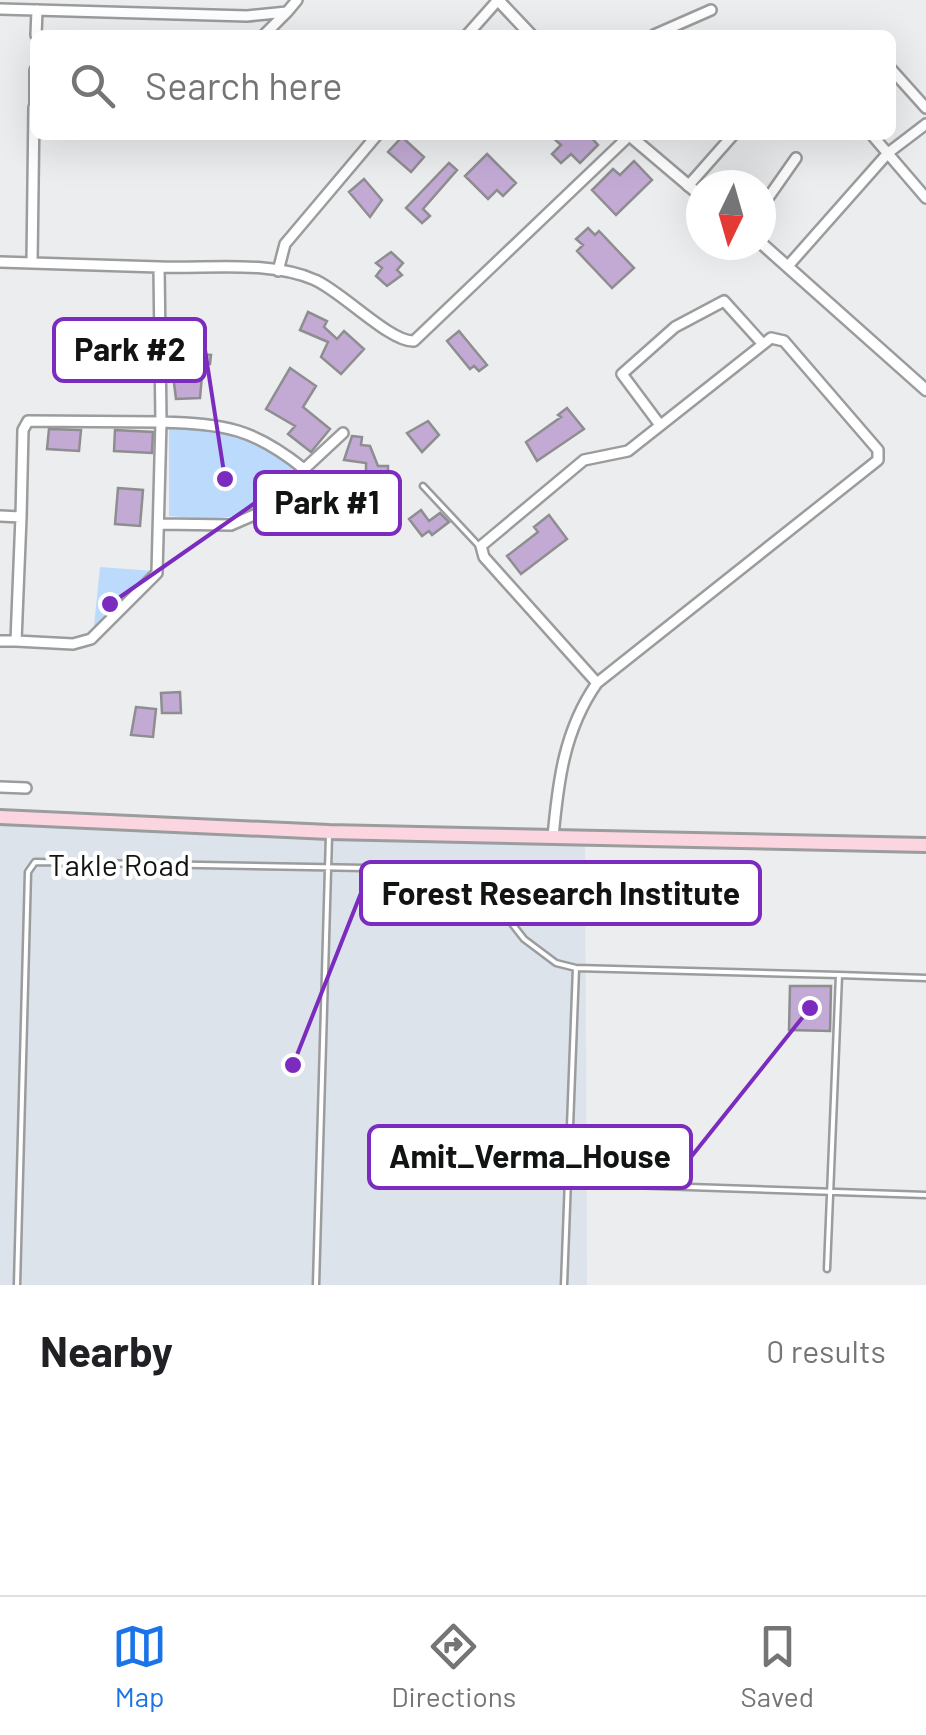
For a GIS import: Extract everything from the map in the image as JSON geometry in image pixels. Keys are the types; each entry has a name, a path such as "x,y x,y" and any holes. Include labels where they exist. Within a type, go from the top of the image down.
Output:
{"main road":[{"path":"0,817 329,832 926,845"}],"street":[{"path":"269,30 297,0"},
{"path":"471,30 498,0 526,30"},
{"path":"0,9 247,16 287,12"},
{"path":"36,10 36,30"},
{"path":"665,30 711,10"},
{"path":"896,75 926,108"},
{"path":"788,266 888,154 926,124"},
{"path":"32,263 34,140"},
{"path":"278,270 285,244 373,140"},
{"path":"0,262 278,270 322,283 400,339 414,341 625,140"},
{"path":"636,140 686,184"},
{"path":"702,170 729,140"},
{"path":"876,140 926,198"},
{"path":"776,187 796,158"},
{"path":"776,256 926,390"},
{"path":"0,641 72,644 101,631 157,573 161,422 159,267"},
{"path":"660,425 623,378 633,361 675,327 720,301 734,308 762,342"},
{"path":"553,838 559,767 584,702 597,683 878,460 878,450 784,341 771,338 762,342 628,451 584,460 481,548 484,558 597,683"},
{"path":"16,641 23,430 28,421 161,422 240,428 263,438 304,469"},
{"path":"160,524 231,526 256,514 343,433"},
{"path":"0,516 21,517"},
{"path":"0,787 26,788"}],"lane":[{"path":"424,486 481,548"},
{"path":"316,1285 329,832"},
{"name":"Takle Road","path":"17,1285 30,867 42,860 328,868"},
{"path":"328,868 421,874 449,881 496,903 524,939 556,962 576,968 926,978"},
{"path":"564,1285 576,968"},
{"path":"828,1269 839,975"},
{"path":"568,1182 926,1195"}],"shaded area":[{"path":"169,425 237,433 266,445 296,466 241,514 214,518 169,516"},
{"path":"100,567 155,571 93,636"},
{"path":"0,821 585,845 587,1285 0,1285"}],"building":[{"path":"399,140 405,140 424,157 411,172 388,152"},
{"path":"556,140 594,140 598,145 580,163 571,154 561,163 552,154 561,145"},
{"path":"487,154 516,183 503,196 497,190 488,199 465,176"},
{"path":"634,161 652,180 616,215 592,190 613,169 620,175"},
{"path":"449,163 457,170 423,209 430,216 422,223 406,208"},
{"path":"364,179 382,200 370,217 349,192"},
{"path":"588,228 595,235 599,231 634,268 612,288 577,251 583,245 576,239"},
{"path":"391,252 403,263 397,270 402,275 387,286 376,276 382,268 376,263"},
{"path":"308,312 327,321 324,327 337,339 344,331 364,349 341,374 321,357 328,342 300,330"},
{"path":"459,331 487,365 479,371 474,366 470,369 447,341"},
{"path":"195,354 211,355 210,364 203,364 200,398 176,399 173,375 178,375 179,367 195,369"},
{"path":"290,368 316,386 303,407 330,429 311,452 288,434 295,426 266,409"},
{"path":"567,408 584,429 537,461 526,442 561,417 558,415"},
{"path":"428,421 439,435 422,452 407,433"},
{"path":"49,429 81,430 79,451 47,449"},
{"path":"115,430 153,432 152,453 114,451"},
{"path":"352,436 362,437 361,445 370,446 378,466 388,466 388,476 366,475 366,463 344,460"},
{"path":"118,488 143,490 140,526 115,524"},
{"path":"421,510 429,521 440,513 449,522 432,535 429,531 422,536 409,519"},
{"path":"549,515 567,539 521,574 507,556 538,532 534,527"},
{"path":"180,692 181,713 162,713 161,693"},
{"path":"136,707 156,709 153,737 131,735"},
{"path":"790,986 831,986 830,1031 789,1030"}],"place":[{"name":"Park #2","path":"225,479"},
{"name":"Park #1","path":"110,604"},
{"name":"Amit_Verma_House","path":"810,1008"},
{"name":"Forest Research Institute","path":"293,1065"}]}
